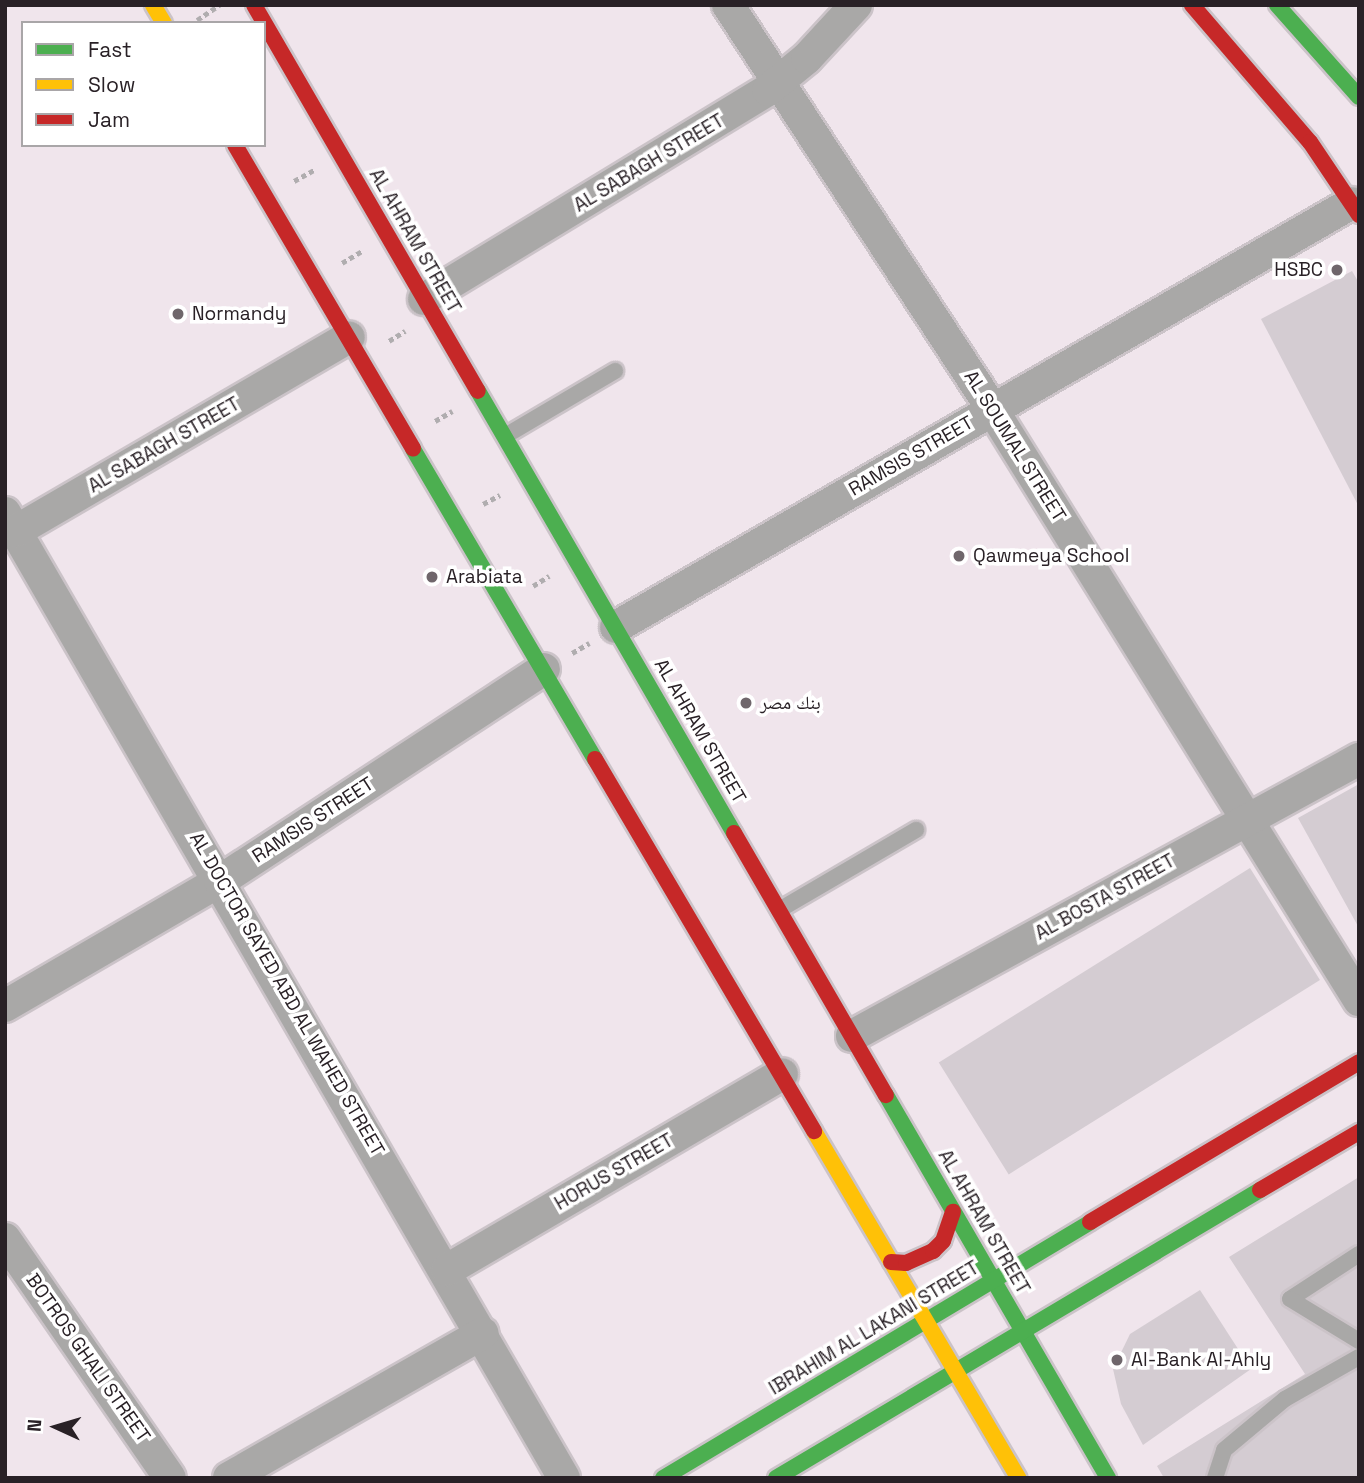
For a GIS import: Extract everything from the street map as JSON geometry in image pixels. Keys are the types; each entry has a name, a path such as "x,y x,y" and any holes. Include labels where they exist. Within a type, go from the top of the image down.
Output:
{"main road":[{"path":"153,5 162,21"},
{"name":"AL AHRAM STREET","path":"254,5 263,21"},
{"path":"1192,5 1310,142 1356,209"},
{"path":"1278,5 1359,97"},
{"name":"AL AHRAM STREET","path":"266,26 1108,1478"},
{"path":"236,147 1018,1478"},
{"name":"IBRAHIM AL LAKANI STREET","path":"663,1478 1359,1062"},
{"path":"776,1478 1359,1132"},
{"path":"891,1262 906,1263 933,1251 943,1241 953,1212"}],"street":[{"name":"AL SOUMAL STREET","path":"728,5 992,409 1359,1000"},
{"name":"AL SABAGH STREET","path":"429,306 780,82 856,5"},
{"name":"RAMSIS STREET","path":"617,627 992,409 1356,209"},
{"name":"AL SABAGH STREET","path":"11,522 355,348"},
{"name":"AL DOCTOR SAYED ABD AL WAHED STREET","path":"11,522 447,1270 564,1478"},
{"name":"RAMSIS STREET","path":"5,1006 220,881 544,669"},
{"name":"AL BOSTA STREET","path":"852,1036 1359,759"},
{"name":"HORUS STREET","path":"447,1270 782,1074"},
{"name":"BOTROS GHALI STREET","path":"5,1238 170,1478"},
{"path":"229,1478 483,1333"}],"lane":[{"path":"505,436 615,371"},
{"path":"779,910 916,830"},
{"path":"1359,1254 1290,1299 1359,1341"},
{"path":"1215,1478 1224,1450 1286,1399 1359,1357"}],"path":[{"path":"196,21 219,5"},
{"path":"267,198 340,153"},
{"path":"315,281 388,235"},
{"path":"355,348 429,306"},
{"path":"408,438 480,394"},
{"path":"455,520 530,478"},
{"path":"505,603 577,560"},
{"path":"544,669 617,627"}],"building":[{"path":"1352,271 1359,283 1359,507 1261,319"},
{"path":"1359,784 1359,928 1298,818"},
{"path":"1250,868 1320,980 1009,1174 939,1062"},
{"path":"1359,1177 1359,1478 1164,1478 1157,1466 1305,1374 1229,1257"},
{"path":"1200,1290 1251,1369 1143,1445 1121,1404 1113,1369 1130,1334"}],"traffic: fast":[{"path":"1277,5 1359,97"},
{"path":"478,391 734,833"},
{"path":"413,449 595,759"},
{"path":"886,1095 1108,1478"},
{"path":"776,1478 1260,1190"},
{"path":"663,1478 1090,1222"}],"traffic: slow":[{"path":"153,5 163,21"},
{"path":"814,1131 1018,1478"}],"traffic: jam":[{"path":"254,5 263,21"},
{"path":"1192,5 1310,142 1359,215"},
{"path":"266,26 478,391"},
{"path":"236,147 413,449"},
{"path":"595,759 814,1131"},
{"path":"734,833 886,1095"},
{"path":"1090,1222 1359,1062"},
{"path":"1260,1190 1359,1132"},
{"path":"891,1262 906,1263 933,1251 943,1241 953,1212"}],"place":[{"name":"HSBC","path":"1337,270"},
{"name":"Normandy","path":"178,314"},
{"name":"Qawmeya School","path":"959,556"},
{"name":"Arabiata","path":"432,577"},
{"name":"بنك مصر","path":"746,703"},
{"name":"Al-Bank Al-Ahly","path":"1117,1360"}]}
